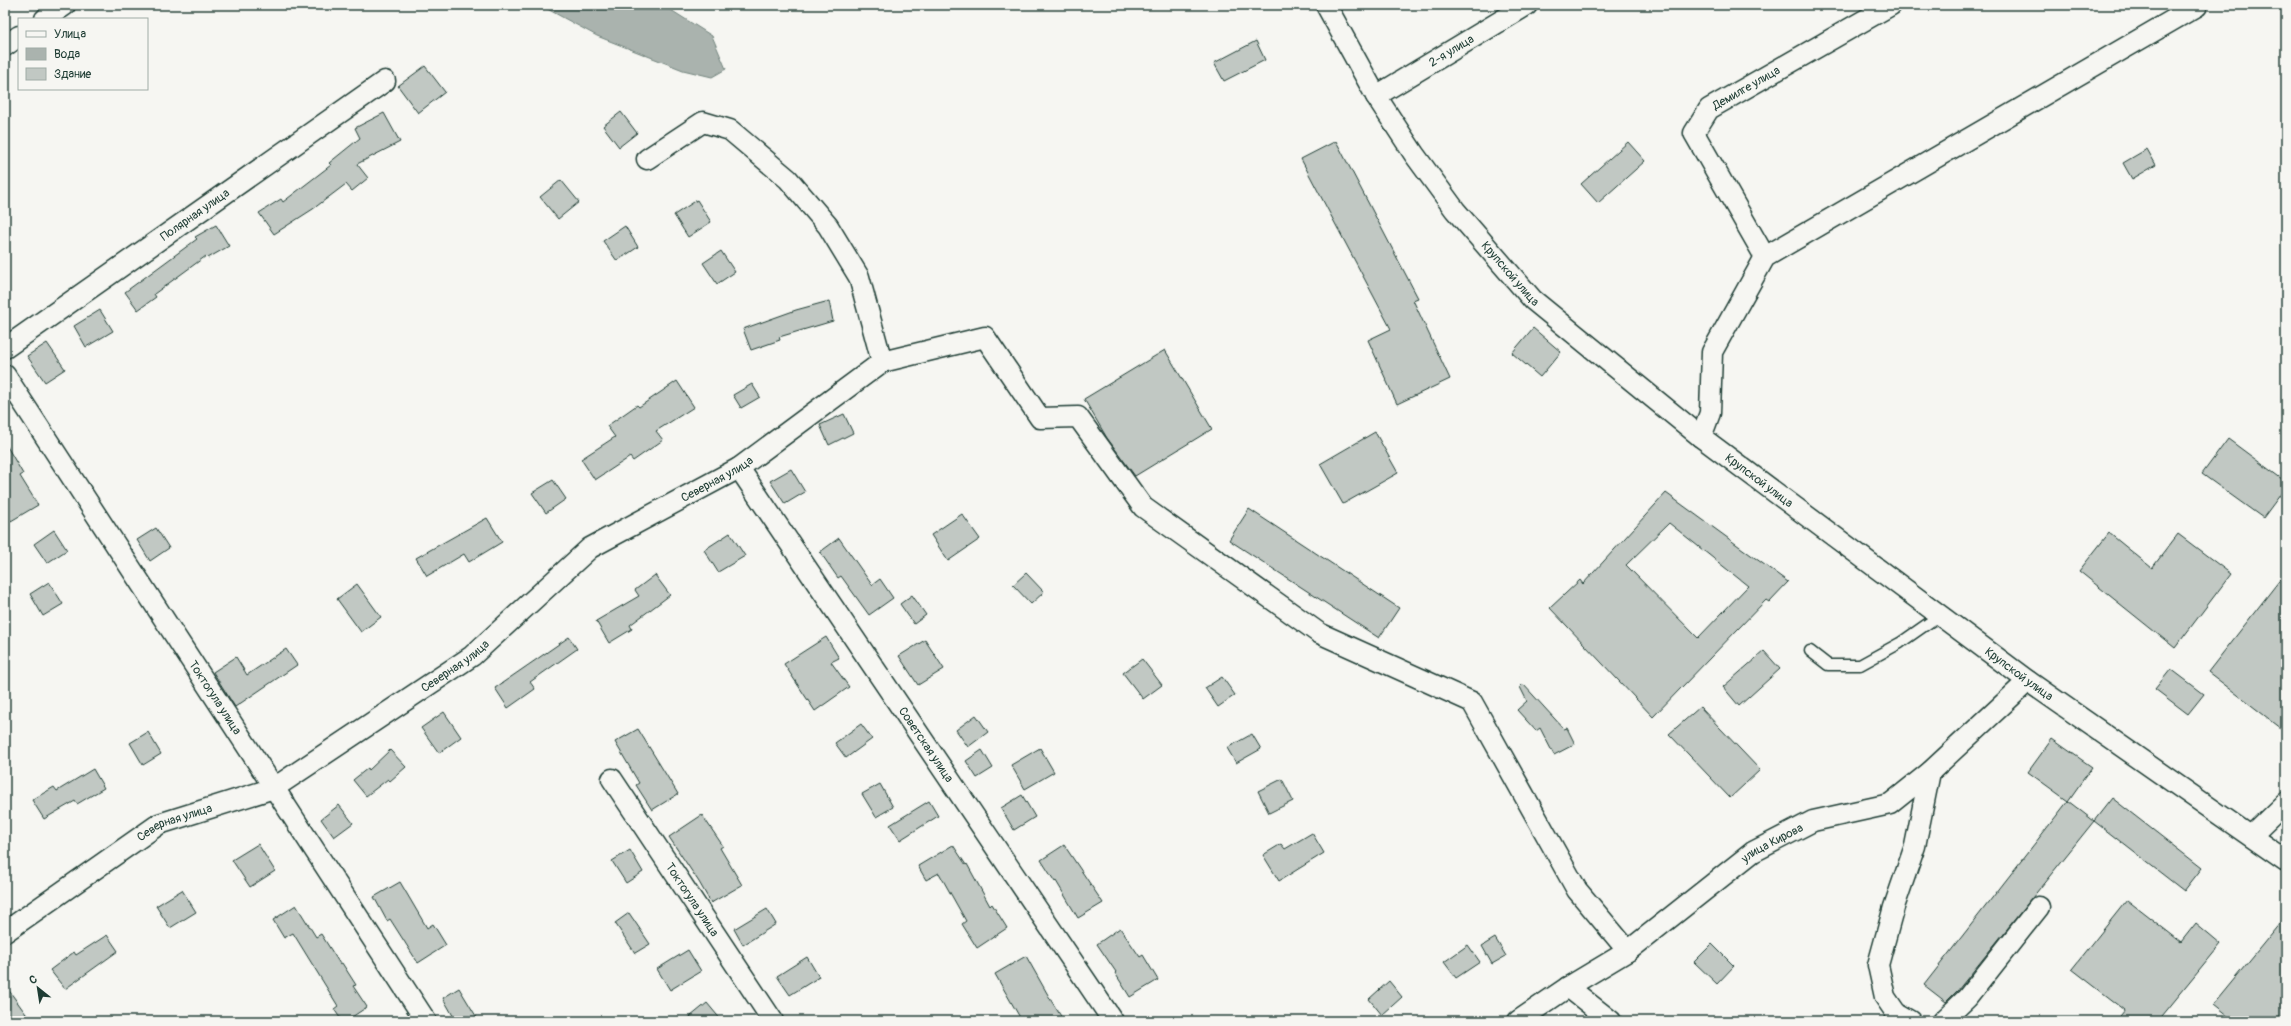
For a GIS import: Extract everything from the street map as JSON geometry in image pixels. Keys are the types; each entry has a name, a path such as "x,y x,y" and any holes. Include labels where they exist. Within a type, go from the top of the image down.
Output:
{"street":[{"path":"46,18 65,5"},
{"name":"Крупской улица","path":"1326,5 1376,96 1414,154 1455,210 1533,300 1701,438 2028,680 2286,861"},
{"name":"2-я улица","path":"1376,96 1527,5"},
{"name":"Демилге улица","path":"1765,257 1694,133 1709,109 1891,5"},
{"path":"1701,438 1710,413 1712,352 1765,257 2197,6"},
{"path":"5,46 18,37"},
{"name":"Полярная улица","path":"5,348 385,81"},
{"path":"647,159 703,122 730,130 788,179 828,226 859,277 882,362 986,338 1040,418 1078,417 1143,507 1319,633 1472,702 1577,890 1628,951"},
{"name":"Северная улица","path":"5,932 159,824 274,788 472,656 590,548 739,468 882,362"},
{"name":"Токтогула улица","path":"5,375 426,1021"},
{"name":"Советская улица","path":"739,468 1114,1021"},
{"name":"улица Кирова","path":"1518,1021 1568,987 1628,951 1753,852 1812,821 1890,804 1930,772 2028,680"},
{"path":"1910,1021 1896,1013 1884,997 1878,965 1894,907 1915,846 1930,772"},
{"name":"Токтогула улица","path":"612,779 773,1021"},
{"path":"2251,836 2286,802"},
{"path":"1943,1021 1967,998 2039,907"},
{"path":"1568,987 1611,1021"}],"lane":[{"path":"1810,651 1828,665 1860,665 1900,643 1940,615"}],"water":[{"path":"540,5 663,5 712,36 726,69 712,77 683,70 597,36"}],"building":[{"path":"1256,41 1265,60 1224,81 1214,63"},
{"path":"425,66 445,92 418,113 398,86"},
{"path":"621,112 637,133 619,147 603,126"},
{"path":"384,113 400,142 357,164 368,178 352,191 346,184 313,209 274,234 259,213 281,199 283,202 331,165 329,163 360,138 355,128"},
{"path":"1336,141 1418,298 1413,300 1450,379 1397,404 1368,340 1391,329 1301,159"},
{"path":"1628,142 1645,161 1598,203 1581,184"},
{"path":"2147,149 2156,165 2132,179 2123,163"},
{"path":"561,180 579,202 558,219 540,197"},
{"path":"697,200 711,222 688,237 674,215"},
{"path":"216,225 229,246 208,258 206,256 154,294 156,297 138,310 125,292 197,239 195,237"},
{"path":"625,226 638,247 617,261 603,241"},
{"path":"721,251 735,272 717,284 703,263"},
{"path":"829,301 833,321 779,337 780,340 751,350 743,329 796,310"},
{"path":"100,310 113,331 86,347 74,326"},
{"path":"1533,328 1561,352 1540,377 1512,353"},
{"path":"47,343 65,369 45,382 27,356"},
{"path":"1165,350 1212,429 1135,476 1107,438 1084,399"},
{"path":"677,381 694,407 656,431 663,440 633,461 630,457 595,480 581,459 615,437 607,426 637,405 639,407"},
{"path":"752,384 760,397 741,408 733,395"},
{"path":"844,414 853,433 829,445 820,425"},
{"path":"1375,432 1398,473 1343,504 1320,464"},
{"path":"2228,439 2286,482 2286,487 2263,518 2202,474"},
{"path":"5,443 23,474 20,476 38,505 11,521 5,511"},
{"path":"791,469 805,492 785,504 770,481"},
{"path":"553,480 566,499 546,513 532,493"},
{"path":"1666,493 1788,582 1769,602 1766,600 1653,717 1550,608 1580,580 1583,584","holes":["1669,523 1748,586 1698,638 1626,565"]},
{"path":"1249,509 1399,608 1379,638 1229,540"},
{"path":"962,514 980,539 948,561 931,535"},
{"path":"487,518 502,542 469,562 464,554 427,576 416,558"},
{"path":"156,528 169,548 150,561 137,540"},
{"path":"54,530 67,550 47,563 34,544"},
{"path":"730,533 745,556 718,572 704,550"},
{"path":"2109,533 2152,568 2178,534 2231,574 2175,648 2079,571"},
{"path":"839,538 872,585 880,579 893,598 869,615 841,576 838,578 820,552"},
{"path":"2286,572 2286,732 2208,672"},
{"path":"1026,573 1044,592 1031,604 1013,585"},
{"path":"655,575 670,595 630,625 632,629 609,643 596,621 639,596 635,590"},
{"path":"49,582 63,604 43,616 30,594"},
{"path":"357,584 381,617 361,632 337,599"},
{"path":"912,595 926,615 914,624 900,604"},
{"path":"569,637 577,649 530,682 535,689 508,708 495,688"},
{"path":"826,637 839,658 831,662 849,687 815,711 784,664"},
{"path":"925,640 944,669 918,685 899,656"},
{"path":"286,649 297,665 235,707 213,672 236,657 247,675"},
{"path":"1764,651 1780,669 1739,706 1723,687"},
{"path":"1142,659 1162,685 1143,699 1123,673"},
{"path":"2171,669 2204,694 2188,714 2155,689"},
{"path":"1222,677 1235,695 1218,707 1205,688"},
{"path":"1523,684 1564,729 1567,728 1575,744 1554,755 1540,728 1536,731 1517,710 1527,701 1520,687"},
{"path":"1700,707 1760,770 1730,798 1669,734"},
{"path":"444,712 461,737 439,753 421,728"},
{"path":"976,715 988,732 968,747 956,730"},
{"path":"861,724 872,739 846,758 835,743"},
{"path":"638,729 678,794 652,810 636,785 639,783 615,742"},
{"path":"148,732 161,754 143,765 130,743"},
{"path":"1252,734 1261,749 1236,763 1227,748"},
{"path":"2052,739 2092,767 2068,801 2028,772"},
{"path":"1040,748 1054,772 1025,789 1011,765"},
{"path":"390,750 406,767 390,781 388,779 366,796 353,780 368,768 369,770"},
{"path":"982,750 993,768 977,778 966,761"},
{"path":"93,769 104,788 77,804 75,801 44,819 32,800 54,787 57,791"},
{"path":"1282,779 1293,801 1269,813 1258,791"},
{"path":"880,784 893,807 876,817 862,794"},
{"path":"1022,795 1035,817 1014,830 1001,808"},
{"path":"2112,798 2202,868 2184,891 2094,821"},
{"path":"929,801 938,816 900,840 890,825"},
{"path":"2068,801 2094,821 1958,990 1946,1002 1924,985"},
{"path":"339,805 353,823 334,837 321,819"},
{"path":"702,815 723,846 720,848 742,885 711,903 669,837"},
{"path":"1312,833 1324,853 1279,881 1263,855 1281,844 1285,849"},
{"path":"258,844 275,871 250,887 232,860"},
{"path":"953,845 966,865 967,864 990,906 992,904 1007,928 977,948 962,924 966,921 939,873 926,880 918,866"},
{"path":"1064,845 1103,903 1078,918 1056,881 1055,882 1041,860"},
{"path":"630,850 643,872 626,883 612,861"},
{"path":"400,882 427,928 433,924 446,945 418,963 390,919 387,921 374,897"},
{"path":"182,890 196,912 170,928 156,906"},
{"path":"2127,900 2181,942 2196,923 2221,944 2158,1021 2116,1021 2125,1010 2072,969"},
{"path":"296,905 316,937 321,934 340,964 342,963 356,985 353,986 367,1007 346,1021 342,1021 334,1009 338,1006 293,933 284,938 273,920"},
{"path":"767,909 776,924 743,945 734,929"},
{"path":"629,913 650,944 635,953 615,923"},
{"path":"2286,916 2286,1021 2233,1021 2213,1005"},
{"path":"1120,928 1140,957 1143,955 1158,980 1130,997 1115,973 1116,972 1097,944"},
{"path":"107,935 118,951 65,989 50,970 74,952 76,955"},
{"path":"1495,938 1506,956 1492,964 1482,946"},
{"path":"1712,944 1734,966 1717,984 1694,962"},
{"path":"1468,945 1480,962 1456,978 1444,962"},
{"path":"688,950 701,971 670,990 657,969"},
{"path":"1026,956 1064,1021 1022,1021 995,974"},
{"path":"807,957 819,977 790,995 777,976"},
{"path":"1389,981 1402,997 1382,1015 1369,999"},
{"path":"5,985 31,1021 5,1021"},
{"path":"459,988 479,1021 456,1021 443,998"},
{"path":"707,1003 722,1021 685,1021"}]}
